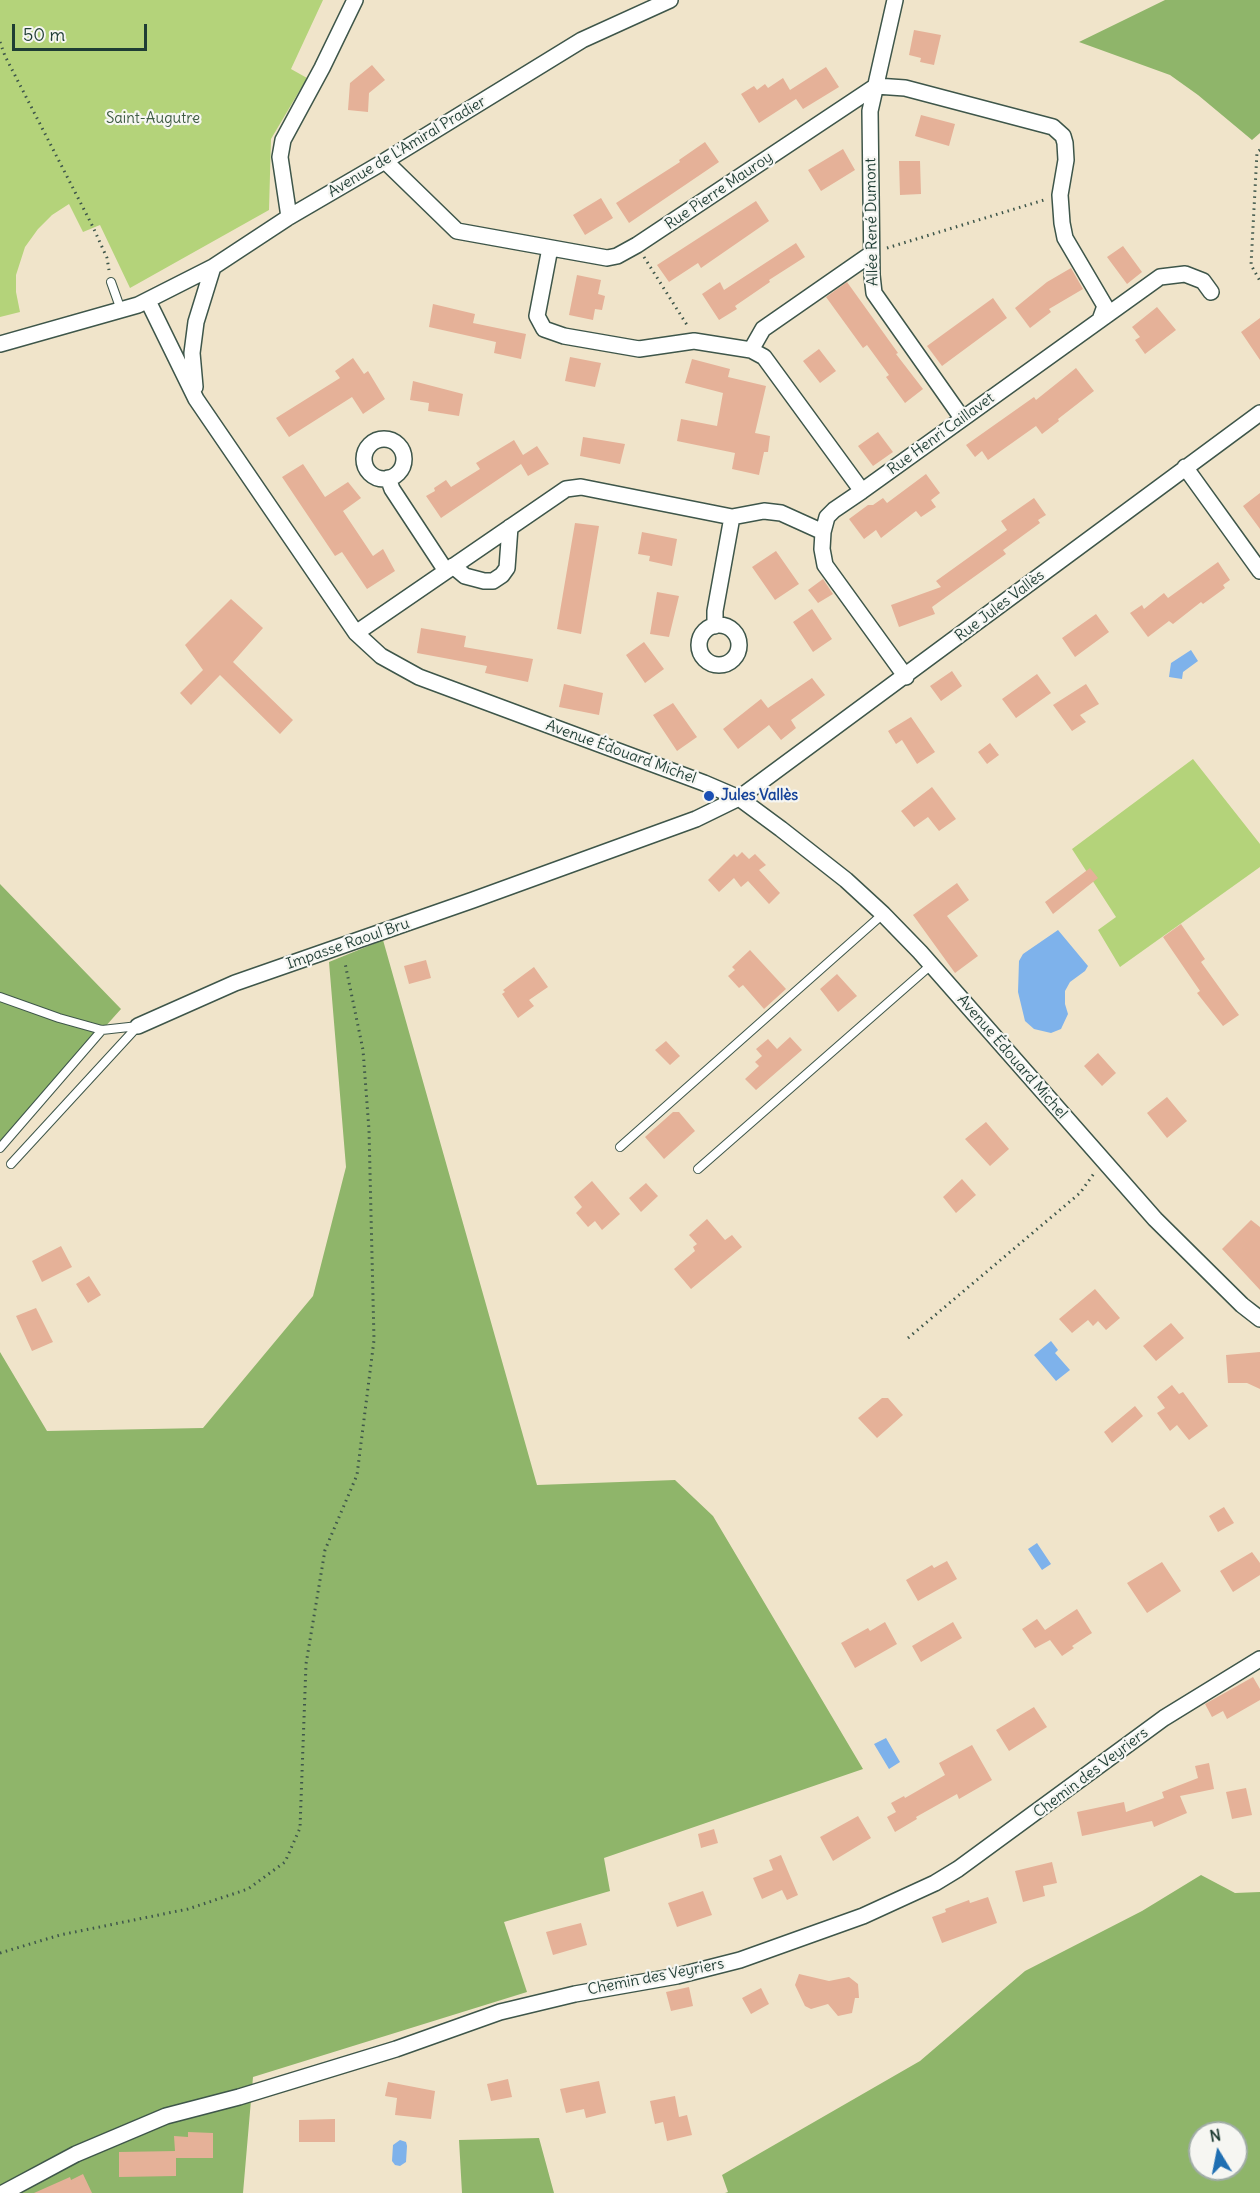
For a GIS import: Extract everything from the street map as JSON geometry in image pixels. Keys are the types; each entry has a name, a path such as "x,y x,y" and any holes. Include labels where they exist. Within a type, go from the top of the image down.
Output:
{"street":[{"path":"290,217 280,157 283,140 355,0"},
{"name":"Avenue de L'Amiral Pradier","path":"0,344 148,301 213,267 290,217 582,40 670,0"},
{"name":"Allée René Dumont","path":"895,0 870,111 871,254 874,293 962,418"},
{"path":"876,86 905,88 1053,127 1063,136 1066,160 1060,195 1065,238 1105,306 1101,317"},
{"name":"Rue Pierre Mauroy","path":"385,161 457,231 607,258 617,256 637,245 876,86"},
{"path":"550,248 537,316 544,329 564,336 639,349 698,342 751,350 764,357 862,491"},
{"path":"751,350 763,329 871,254"},
{"name":"Avenue Édouard Michel","path":"196,399 192,353 196,322 213,267"},
{"name":"Rue Henri Caillavet","path":"823,532 828,517 834,510 1160,277 1185,274 1203,281 1211,292"},
{"name":"Avenue Édouard Michel","path":"148,301 196,399 356,633 381,656 418,677 739,798 837,873 883,914 1163,1227 1242,1305 1260,1318"},
{"name":"Rue Jules Vallès","path":"739,798 1260,413"},
{"path":"1185,467 1260,571"},
{"path":"387,478 392,489 450,569 465,576 484,581 493,580 502,574 507,568 510,527"},
{"path":"356,633 566,489 581,487 732,517 764,511 781,513 823,532 822,549 825,566 906,676"},
{"path":"715,626 715,611 732,517"},
{"name":"Impasse Raoul Bru","path":"138,1026 235,983 696,819 739,798"},
{"name":"Chemin des Veyriers","path":"3,2193 76,2154 166,2116 239,2097 396,2049 500,2012 575,1994 688,1974 740,1960 863,1916 935,1883 958,1869 1164,1718 1260,1659"}],"lane":[{"path":"111,282 121,309"},
{"path":"620,1146 883,914"},
{"path":"698,1169 931,965"},
{"path":"0,997 59,1018 102,1030 0,1148"},
{"path":"11,1164 138,1026"},
{"name":"Impasse Raoul Bru","path":"102,1030 138,1026"}],"path":[{"path":"0,42 5,56 93,227 107,258 111,282"},
{"path":"1260,150 1257,152 1251,265 1260,281"},
{"path":"871,254 1060,195"},
{"path":"637,245 698,342"},
{"path":"0,1953 60,1935 188,1909 249,1889 285,1862 300,1828 306,1664 325,1550 357,1475 374,1340 369,1130 363,1050 341,946"},
{"path":"908,1338 1080,1192 1090,1177 1105,1162"}],"green space":[{"name":"Saint-Augutre","path":"0,0 323,0 291,69 307,78 271,139 269,210 130,288 100,225 83,232 69,204 52,215 25,247 16,275 16,292 20,312 0,317"},
{"path":"1165,0 1260,0 1260,133 1252,140 1170,75 1079,42"},
{"path":"1193,759 1260,844 1260,867 1120,967 1098,930 1116,917 1072,849"},
{"path":"0,884 121,1009 0,1144"},
{"path":"383,940 537,1485 675,1480 713,1516 863,1769 604,1858 610,1891 504,1922 527,1992 253,2077 243,2193 0,2193 0,1352 47,1431 203,1428 313,1296 346,1167 329,962"},
{"path":"1201,1875 1235,1893 1260,1892 1260,2193 725,2193 728,2192 722,2175 920,2061 1025,1971 1142,1911"},
{"path":"539,2138 554,2193 462,2193 459,2140"}],"water":[{"path":"1191,650 1198,661 1183,672 1182,679 1169,677 1171,663"},
{"path":"1058,930 1088,966 1070,982 1065,991 1068,1014 1061,1029 1051,1033 1034,1029 1025,1021 1018,992 1019,961 1023,954"},
{"path":"1051,1341 1058,1350 1055,1353 1070,1370 1056,1381 1034,1355"},
{"path":"1037,1543 1051,1564 1042,1570 1028,1549"},
{"path":"886,1738 900,1762 889,1769 874,1744"},
{"path":"400,2140 406,2142 407,2146 406,2162 400,2166 395,2165 392,2161 393,2145"}],"building":[{"path":"914,30 941,35 934,65 920,62 921,58 909,55"},
{"path":"372,65 385,80 369,93 368,112 348,110 350,83"},
{"path":"826,67 839,87 803,109 796,99 759,123 741,94 754,86 757,90 765,84 768,88 783,78 790,90"},
{"path":"921,115 955,124 949,146 915,136"},
{"path":"705,142 719,162 629,223 616,203 680,162 679,160"},
{"path":"843,149 855,170 821,191 808,170"},
{"path":"899,161 920,161 921,194 900,195"},
{"path":"601,198 613,218 585,235 573,215"},
{"path":"756,201 769,221 701,268 698,263 669,282 657,265"},
{"path":"796,243 805,257 769,280 770,282 735,306 737,309 719,320 702,294 720,282 724,290"},
{"path":"1123,246 1142,272 1127,284 1107,257"},
{"path":"1071,268 1083,289 1049,309 1051,312 1030,328 1015,308 1047,282"},
{"path":"577,275 601,280 598,294 605,296 602,310 595,309 593,320 569,315"},
{"path":"847,282 923,389 905,403 886,377 889,375 867,345 863,348 826,297"},
{"path":"993,298 1007,318 942,366 927,346"},
{"path":"433,304 475,314 473,323 526,334 521,359 494,353 496,342 429,327"},
{"path":"1157,307 1176,330 1145,354 1135,340 1140,337 1132,327"},
{"path":"1260,318 1260,360 1241,332"},
{"path":"819,349 836,371 820,383 803,361"},
{"path":"570,357 601,363 595,387 565,381"},
{"path":"353,358 364,374 368,371 385,399 363,414 352,397 289,437 276,418 340,378 335,371"},
{"path":"692,359 730,369 728,377 766,386 755,433 770,436 768,452 764,452 759,475 732,469 735,453 677,441 681,419 717,426 723,393 685,383"},
{"path":"1076,368 1094,391 1042,434 1036,426 988,460 982,451 975,457 966,445 1034,397 1036,400"},
{"path":"413,381 463,394 459,416 428,411 429,403 410,400"},
{"path":"878,432 893,452 873,466 858,446"},
{"path":"583,437 625,444 620,464 580,456"},
{"path":"514,440 523,455 537,446 549,464 528,476 521,464 441,518 426,496 446,480 451,487 480,469 476,463"},
{"path":"303,464 325,497 348,482 361,498 343,511 373,556 383,549 395,571 367,589 342,552 335,556 282,477"},
{"path":"926,474 940,493 931,500 936,507 921,517 916,511 881,538 876,530 864,539 849,519 868,505 873,505 883,498 887,503"},
{"path":"1260,493 1260,529 1243,506"},
{"path":"1034,498 1046,515 1038,520 1040,523 1003,550 1006,554 932,607 935,614 899,627 891,605 941,587 936,581 1007,530 1001,521"},
{"path":"575,523 599,526 581,634 557,629"},
{"path":"642,532 677,539 672,566 649,561 650,556 638,554"},
{"path":"776,551 799,584 775,600 752,567"},
{"path":"1218,562 1230,580 1223,585 1225,588 1203,604 1201,602 1173,624 1169,621 1148,637 1130,613 1142,605 1144,609 1164,593 1168,598"},
{"path":"823,579 833,594 818,603 808,590"},
{"path":"657,592 679,596 669,637 650,634"},
{"path":"231,599 263,628 233,662 293,720 280,734 220,675 191,705 180,693 203,670 185,645"},
{"path":"812,609 832,639 813,652 793,622"},
{"path":"1096,614 1109,632 1075,657 1062,638"},
{"path":"421,628 466,636 464,647 533,659 528,682 485,673 487,666 417,653"},
{"path":"644,642 664,669 645,683 626,655"},
{"path":"952,671 962,686 941,701 930,686"},
{"path":"1037,674 1051,693 1016,718 1002,699"},
{"path":"812,678 825,695 791,720 796,728 781,740 769,725 738,749 723,729 761,699 768,708"},
{"path":"564,684 603,693 599,715 559,707"},
{"path":"1086,684 1099,704 1080,715 1086,722 1072,731 1053,705"},
{"path":"673,703 697,737 677,751 653,715"},
{"path":"911,717 935,752 917,764 902,740 896,744 888,731"},
{"path":"990,743 999,755 987,764 978,752"},
{"path":"932,787 956,819 939,831 928,817 914,827 901,811"},
{"path":"742,852 749,859 755,854 766,865 759,870 780,893 769,904 748,881 741,887 734,878 719,892 708,880 734,854 737,857"},
{"path":"1090,868 1098,878 1053,914 1045,902"},
{"path":"957,883 969,900 947,916 978,956 955,973 913,915"},
{"path":"1181,924 1205,959 1201,962 1239,1015 1223,1026 1197,993 1200,991 1163,937"},
{"path":"750,950 786,989 764,1009 743,985 739,988 728,976 735,970 732,967"},
{"path":"426,960 431,978 409,984 404,966"},
{"path":"534,967 548,987 529,1000 534,1006 518,1018 502,994 505,992 503,990"},
{"path":"837,974 857,996 838,1012 820,989"},
{"path":"790,1037 802,1050 756,1090 745,1079 759,1066 755,1062 762,1056 756,1049 768,1039 777,1049"},
{"path":"666,1041 680,1056 670,1065 655,1050"},
{"path":"1098,1053 1116,1073 1102,1086 1084,1066"},
{"path":"1167,1097 1187,1121 1167,1138 1147,1113"},
{"path":"673,1112 679,1112 695,1131 664,1159 645,1137"},
{"path":"986,1122 1009,1149 990,1166 965,1139"},
{"path":"962,1179 976,1195 956,1213 943,1197"},
{"path":"592,1181 620,1214 602,1230 595,1221 588,1227 576,1213 582,1207 574,1197"},
{"path":"646,1183 658,1196 641,1212 629,1198"},
{"path":"707,1219 725,1240 732,1235 742,1247 691,1289 674,1269 695,1251 693,1247 697,1244 689,1235"},
{"path":"1251,1220 1260,1227 1260,1290 1222,1249"},
{"path":"61,1246 72,1267 42,1282 32,1261"},
{"path":"89,1276 101,1295 88,1303 76,1284"},
{"path":"1095,1289 1120,1318 1106,1330 1098,1321 1093,1326 1088,1320 1072,1333 1059,1319"},
{"path":"36,1308 53,1342 32,1351 16,1316"},
{"path":"1171,1323 1184,1338 1156,1361 1143,1346"},
{"path":"1260,1352 1260,1389 1247,1383 1228,1383 1226,1355"},
{"path":"1172,1385 1179,1394 1183,1392 1208,1426 1189,1440 1177,1425 1170,1431 1157,1413 1165,1408 1157,1397"},
{"path":"882,1398 888,1398 903,1415 877,1438 858,1418"},
{"path":"1135,1406 1143,1416 1112,1443 1104,1432"},
{"path":"1224,1507 1234,1523 1218,1532 1209,1516"},
{"path":"1252,1552 1260,1563 1260,1575 1233,1592 1220,1571"},
{"path":"947,1561 957,1579 918,1601 906,1580 932,1565 934,1568"},
{"path":"1162,1562 1181,1591 1147,1613 1127,1583"},
{"path":"1077,1609 1092,1633 1072,1646 1074,1648 1062,1656 1050,1640 1035,1648 1022,1629 1037,1619 1045,1630"},
{"path":"885,1622 897,1644 855,1668 841,1643 868,1628 870,1631"},
{"path":"953,1622 962,1638 921,1662 912,1646"},
{"path":"1253,1677 1260,1689 1260,1700 1227,1719 1223,1711 1212,1717 1205,1704"},
{"path":"1034,1707 1047,1727 1009,1751 996,1730"},
{"path":"972,1745 992,1780 959,1799 957,1794 916,1817 917,1819 895,1832 887,1817 896,1812 891,1803 904,1796 905,1798 945,1775 939,1763"},
{"path":"1209,1763 1214,1789 1180,1796 1187,1813 1154,1827 1152,1821 1082,1836 1077,1812 1124,1802 1126,1812 1164,1798 1162,1792 1198,1778 1195,1766"},
{"path":"1246,1788 1252,1815 1232,1819 1226,1792"},
{"path":"858,1816 871,1838 833,1861 820,1837"},
{"path":"714,1829 718,1843 701,1848 698,1834"},
{"path":"781,1855 798,1895 787,1900 782,1890 762,1899 753,1878 773,1870 769,1860"},
{"path":"1052,1862 1057,1883 1043,1886 1045,1896 1023,1902 1015,1871"},
{"path":"703,1891 712,1915 677,1927 668,1903"},
{"path":"988,1897 997,1923 942,1943 932,1917 946,1912 945,1909 969,1900 970,1903"},
{"path":"581,1923 587,1945 553,1955 546,1932"},
{"path":"799,1974 829,1981 849,1977 858,1984 859,1998 855,1998 852,2013 838,2016 828,2004 811,2009 805,2006 795,1985"},
{"path":"689,1987 693,2006 671,2011 666,1992"},
{"path":"761,1988 769,2004 751,2014 742,1998"},
{"path":"508,2079 512,2097 491,2101 487,2084"},
{"path":"599,2081 606,2113 586,2118 584,2109 566,2113 560,2089"},
{"path":"388,2082 435,2091 431,2119 395,2115 397,2098 385,2096"},
{"path":"675,2096 679,2117 687,2115 692,2135 667,2141 663,2122 655,2124 650,2101"},
{"path":"335,2119 335,2142 299,2142 299,2120"},
{"path":"188,2132 213,2133 213,2158 176,2158 176,2176 119,2177 119,2152 175,2151 174,2136 188,2137"},
{"path":"83,2174 92,2193 34,2193 70,2177 71,2180"}],"place":[{"name":"Jules Vallès","path":"709,796"}]}
